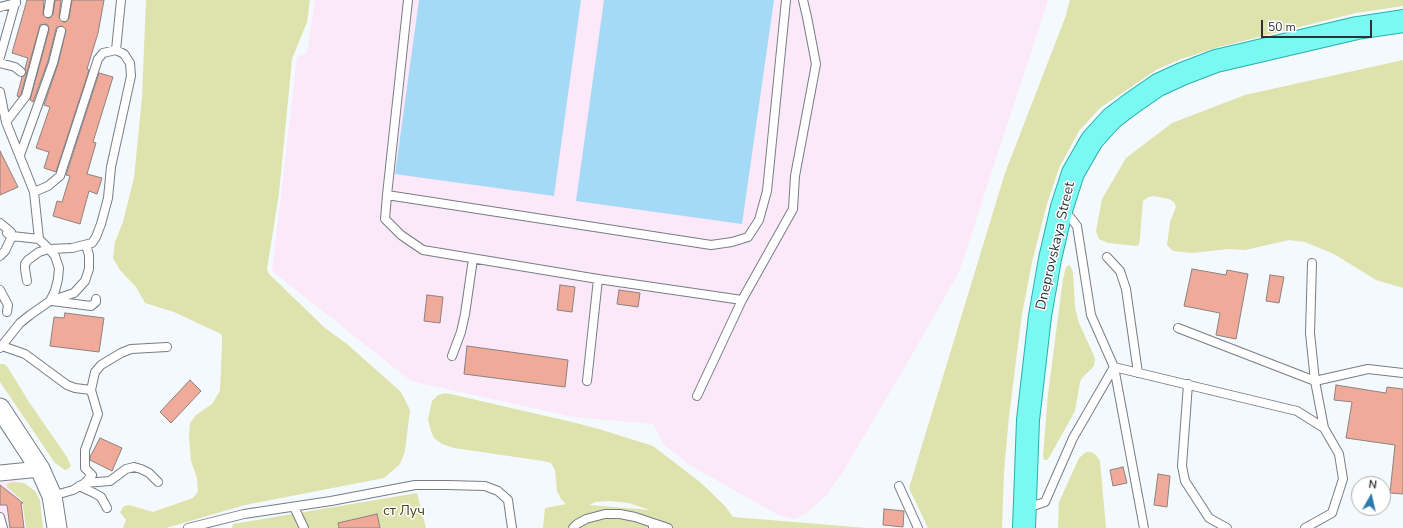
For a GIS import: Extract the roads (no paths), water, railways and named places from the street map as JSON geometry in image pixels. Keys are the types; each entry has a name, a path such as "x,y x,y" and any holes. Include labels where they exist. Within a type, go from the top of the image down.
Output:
{"main road":[{"name":"Dneprovskaya Street","path":"1024,528 1028,420 1040,316 1050,259 1062,207 1073,173 1092,140 1112,118 1132,103 1158,85 1182,74 1216,61 1357,28 1403,21"},
{"name":"Dneprovskaya Street","path":"1033,528 1037,423 1048,316 1059,260 1070,217 1083,176 1100,147 1143,109 1162,97 1202,80 1247,66 1359,40 1403,33"}],"street":[{"path":"0,408 40,468 52,496 57,528"},
{"path":"0,473 40,468"}],"lane":[{"path":"48,14 50,0"},
{"path":"64,17 67,0"},
{"path":"116,50 121,0"},
{"path":"408,0 387,195 386,220 401,235 424,250 598,279 742,300"},
{"path":"387,195 711,246 748,237 759,220 767,191 786,0"},
{"path":"697,396 742,300 793,209 795,176 816,64 803,0"},
{"path":"0,7 16,1"},
{"path":"0,57 16,1"},
{"path":"6,122 26,96 44,29"},
{"path":"20,155 54,63 61,31"},
{"path":"27,280 25,264 39,252 49,249 72,248 86,245 92,242 96,237 108,198 111,167 131,76 130,63 124,54 116,50 103,53 98,59 60,176 48,186 34,192"},
{"path":"0,63 16,67 21,72"},
{"path":"0,92 6,122 34,192 39,239"},
{"path":"1070,217 1077,226 1091,315 1114,367 1144,528"},
{"path":"0,223 11,232 12,236"},
{"path":"0,228 12,236 39,239 54,256 59,268 55,291 50,301"},
{"path":"0,256 5,251 12,236"},
{"path":"86,245 89,255 89,269 85,281 74,292 50,301 20,323 1,347 25,354 75,388 91,390"},
{"path":"1107,257 1120,271 1126,289 1138,373"},
{"path":"452,356 465,314 473,259"},
{"path":"1305,528 1332,513 1343,479 1339,454 1324,428 1315,381 1310,333 1312,263"},
{"path":"587,381 598,279"},
{"path":"0,290 8,305 7,312"},
{"path":"50,301 91,306 96,302 96,299"},
{"path":"1178,328 1315,381 1368,368 1403,373"},
{"path":"52,496 73,490 92,475 86,468 85,450 98,414 91,390 95,372 101,365 121,352 131,349 167,347"},
{"path":"1114,367 1297,411 1324,428"},
{"path":"1033,506 1045,502 1073,438 1114,367"},
{"path":"1188,384 1182,466 1185,481 1209,518 1227,528"},
{"path":"82,484 110,481 126,469 134,467 149,473 158,482"},
{"path":"82,484 101,497 107,508"},
{"path":"188,528 218,524 244,514 331,501 415,485 485,486 498,491 508,500 512,528"},
{"path":"899,486 918,528"},
{"path":"294,507 304,528"},
{"path":"573,528 586,519 605,514 620,514 634,517 653,526 668,528"},
{"path":"0,517 3,528"}],"water":[{"path":"419,0 581,0 554,196 395,174"},
{"path":"604,0 774,0 742,224 576,201"}],"park label":[{"name":"ст Луч","path":"404,512"}]}
